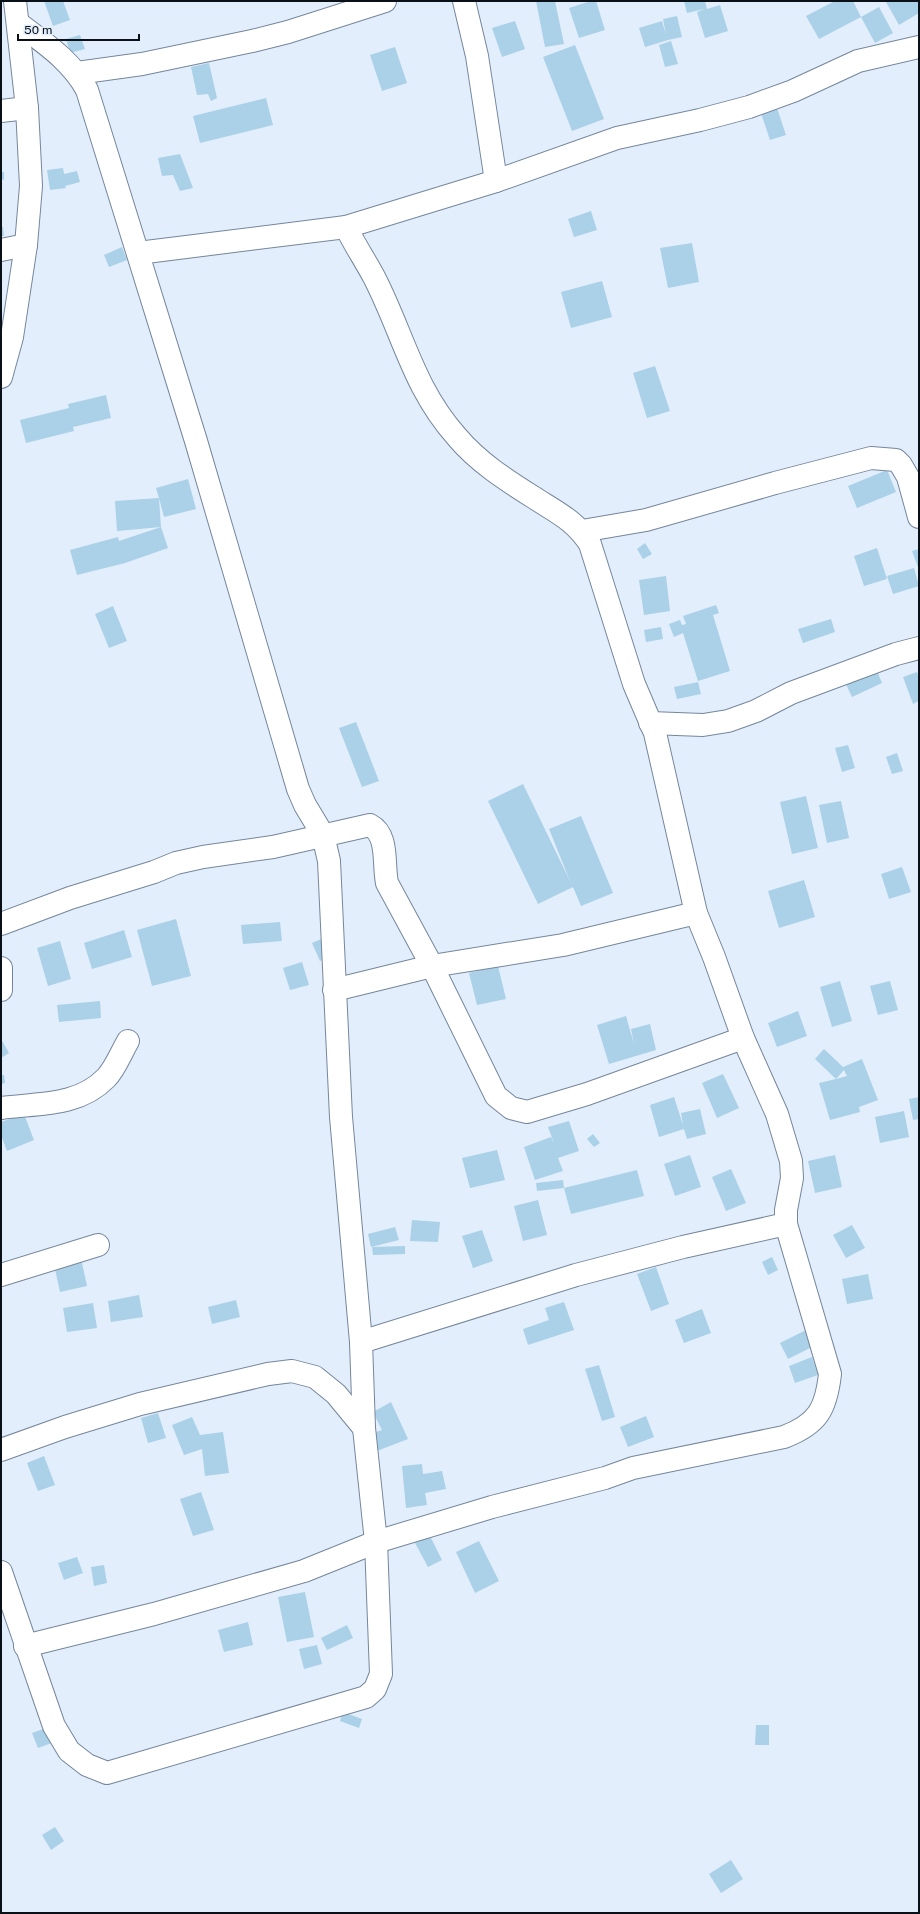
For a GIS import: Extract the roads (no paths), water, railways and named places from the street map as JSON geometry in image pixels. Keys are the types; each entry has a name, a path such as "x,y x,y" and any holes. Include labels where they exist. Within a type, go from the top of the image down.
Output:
{"street":[{"path":"1,377 12,337 26,245 31,186 27,108 15,1"},
{"path":"77,73 142,64 267,37 288,32 385,1"},
{"path":"464,1 477,56 496,181"},
{"path":"1,1572 25,1646 54,1726 69,1751 87,1766 107,1773 366,1697 375,1689 381,1674 376,1542 364,1428 361,1342 341,1117 329,861 323,835 305,805 298,789 198,449 87,90 77,73 42,41 18,23"},
{"path":"138,253 346,227 496,181 617,138 700,120 750,107 794,91 858,61 919,47"},
{"path":"1,111 27,108"},
{"path":"25,1646 154,1614 304,1572 376,1542 492,1507 605,1478 633,1468 784,1438 807,1426 824,1405 828,1391 830,1374 786,1224 786,1210 792,1178 792,1161 777,1114 743,1038 714,957 696,913 657,740 634,684 590,544 582,531 573,522 505,480 481,461 457,438 433,406 412,367 374,276 346,227"},
{"path":"1,250 26,245"},
{"path":"582,531 646,520 775,483 871,458 896,460 901,465 908,477 919,517"},
{"path":"650,723 703,725 728,721 756,711 791,693 896,654 919,648"},
{"path":"1,924 70,898 154,872 176,863 202,857 273,847 370,825 377,829 383,842 384,872 387,883 432,966 496,1096 511,1108 526,1112 587,1094 743,1038"},
{"path":"334,990 432,966 563,945 696,913"},
{"path":"1,968 1,990"},
{"path":"1,1108 48,1104 78,1098 91,1091 107,1078 128,1041"},
{"path":"361,1342 576,1275 682,1247 786,1224"},
{"path":"1,1275 98,1245"},
{"path":"1,1450 65,1427 140,1404 268,1374 292,1371 315,1377 336,1394 364,1428"}]}
